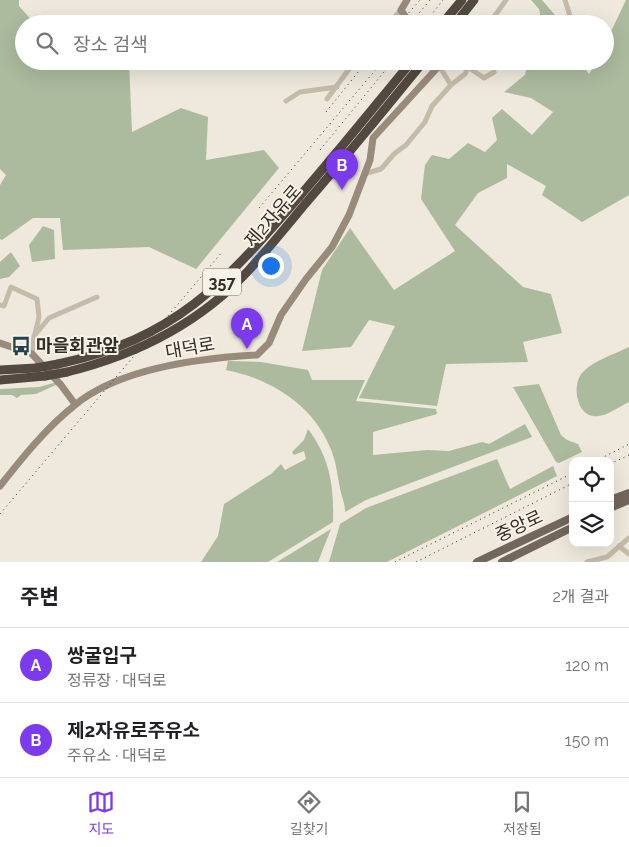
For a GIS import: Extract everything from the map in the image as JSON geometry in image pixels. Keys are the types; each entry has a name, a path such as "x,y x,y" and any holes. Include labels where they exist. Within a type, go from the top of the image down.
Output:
{"highway":[{"path":"450,15 462,0"},
{"path":"462,15 474,0"},
{"name":"제2자유로","path":"0,370 36,368 99,354 138,339 199,302 242,262 344,144 405,70"},
{"name":"제2자유로","path":"0,380 45,376 98,365 149,344 210,305 248,271 342,162 417,70"}],"main road":[{"path":"614,499 629,493"},
{"path":"614,506 629,500"},
{"name":"중앙로","path":"477,562 569,520"},
{"name":"중앙로","path":"502,562 569,529"}],"street":[{"path":"396,15 407,0"},
{"path":"495,15 506,0"},
{"path":"565,0 570,15"},
{"path":"401,10 404,15"},
{"path":"327,100 349,70"},
{"name":"대덕로","path":"0,486 25,453 75,404 97,391 136,375 174,364 223,357 257,355 269,343 281,315 306,279 332,247 349,215 364,174 373,138 431,70"},
{"path":"441,70 451,85"},
{"path":"364,174 381,169 406,145 425,122 432,106 467,70"},
{"path":"476,70 484,78 494,72"},
{"path":"286,101 300,92 337,87"},
{"path":"0,305 4,306 11,287 38,300 39,317 32,354"},
{"path":"34,336 49,318 97,297"},
{"path":"0,343 32,354 62,385 75,404"},
{"path":"586,562 600,561 629,538"},
{"path":"619,546 629,554"}],"green space":[{"path":"0,0 19,0 19,6 27,15 15,15 15,70 129,70 132,132 181,108 208,117 206,160 264,150 279,168 196,269 149,247 63,250 60,218 33,218 2,240 0,239 0,185 6,175 0,169"},
{"path":"531,0 542,0 555,15 540,15 539,9"},
{"path":"626,0 629,0 629,195 582,222 542,195 546,186 507,164 507,178 478,193 455,225 523,287 551,294 562,333 523,342 528,362 446,364 437,406 359,398 395,326 369,320 351,347 302,351 322,270 350,228 394,290 455,251 421,199 425,165 432,155 449,159 468,143 485,152 497,140 492,118 502,109 532,135 553,112 531,98 504,92 525,75 526,70 586,70 589,74 591,70 614,70 614,25"},
{"path":"43,226 54,230 55,259 32,262 29,245"},
{"path":"11,252 20,266 9,277 0,279 0,262"},
{"path":"629,347 629,402 602,415 593,416 587,414 579,404 577,397 580,376 594,364"},
{"path":"228,361 261,362 308,370 312,380 365,380 356,401 436,409 437,414 373,432 373,455 427,450 449,451 482,442 489,444 525,424 532,437 366,500 345,512 332,452 315,421 290,397 275,388 260,380 226,370"},
{"path":"57,382 58,384 36,394 21,395 17,398 12,395 0,395 0,389 39,387"},
{"path":"539,384 561,435 567,440 578,444 582,452 559,463 556,462 513,387"},
{"path":"308,429 321,451 329,473 333,496 333,522 268,562 201,562 218,536 224,504 271,474 281,464 285,470 306,459 304,451 294,455 292,452 304,440"},
{"path":"497,459 510,489 553,466 557,476 387,562 329,562 340,524 366,508"},
{"path":"331,529 318,562 277,562"}],"railway":[{"path":"407,15 420,0"},
{"path":"418,15 430,0"},
{"path":"431,15 443,0"},
{"path":"326,112 360,70"},
{"path":"259,208 375,70"},
{"path":"320,150 386,70"},
{"path":"0,514 223,251"},
{"path":"604,457 629,444"},
{"path":"614,462 629,455"},
{"path":"395,562 569,475"},
{"path":"416,562 569,485"}],"place":[{"name":"제2자유로주유소","path":"342,190"},
{"name":"마을회관앞","path":"21,346"},
{"name":"쌍굴입구","path":"247,349"}]}
